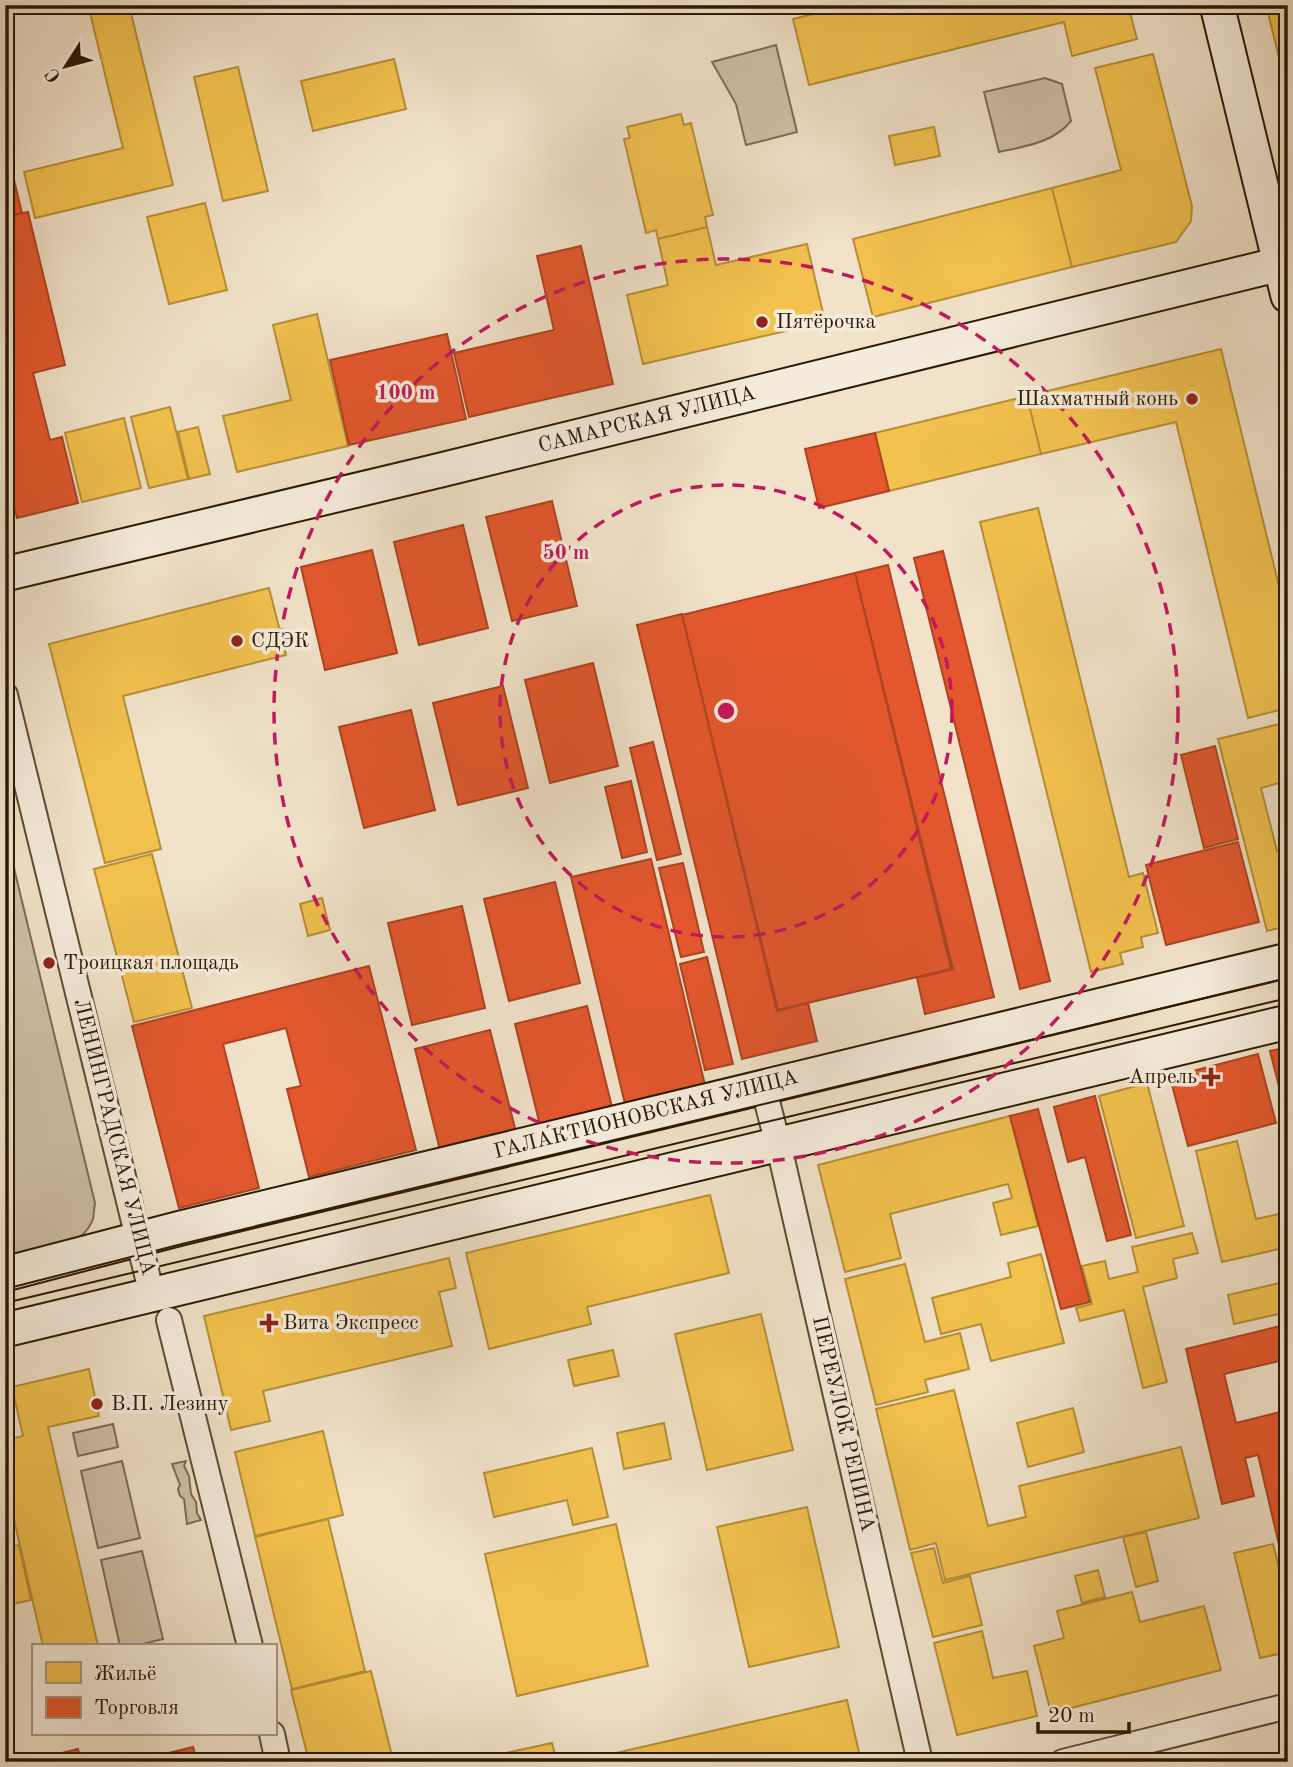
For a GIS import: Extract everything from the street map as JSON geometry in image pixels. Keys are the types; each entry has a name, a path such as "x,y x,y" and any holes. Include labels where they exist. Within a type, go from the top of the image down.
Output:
{"main road":[{"path":"1217,5 1284,263 1288,296"},
{"name":"САМАРСКАЯ УЛИЦА","path":"5,574 454,467 1284,263"},
{"name":"ГАЛАКТИОНОВСКАЯ УЛИЦА","path":"5,1274 138,1238 1288,960"},
{"path":"5,1330 161,1307 778,1144 1288,1022"}],"street":[{"name":"ЛЕНИНГРАДСКАЯ УЛИЦА","path":"5,695 138,1238 161,1307 249,1644"},
{"name":"ПЕРЕУЛОК РЕПИНА","path":"763,1086 920,1762"},
{"path":"1063,1762 1288,1706"},
{"path":"272,1736 278,1762"}],"shaded area":[{"path":"776,45 797,132 746,145 736,104 712,62"},
{"path":"1045,78 1062,84 1071,121 1047,139 999,152 984,92"},
{"path":"5,831 95,1203 93,1219 87,1230 67,1245 5,1259"},
{"path":"113,1424 118,1447 78,1456 73,1433"},
{"path":"122,1461 140,1538 98,1548 81,1471"},
{"path":"186,1461 184,1466 189,1476 191,1494 201,1520 187,1524 184,1499 180,1496 180,1485 172,1464"},
{"path":"142,1551 163,1639 142,1644 120,1644 101,1560"}],"building: Жильё":[{"path":"88,5 129,5 173,185 35,218 24,172 123,148"},
{"path":"849,5 1128,5 1137,39 1072,56 1064,22 809,85 793,19"},
{"path":"1266,5 1288,5 1288,93"},
{"path":"1153,54 1192,206 1191,221 1176,242 1072,267 1052,188 1121,170 1095,68"},
{"path":"394,59 406,109 313,131 301,81"},
{"path":"238,67 268,191 223,201 194,77"},
{"path":"681,114 684,125 691,123 713,215 705,217 707,227 658,239 656,230 646,233 624,139 630,138 627,127"},
{"path":"934,127 940,156 895,165 889,136"},
{"path":"1052,188 1072,267 873,317 853,239"},
{"path":"205,203 227,290 169,304 147,217"},
{"path":"707,227 716,265 807,244 825,322 643,364 627,295 668,285 658,239"},
{"path":"317,314 348,446 237,472 223,416 291,400 273,325"},
{"path":"1221,349 1288,623 1288,708 1248,718 1176,422 1041,454 1027,396"},
{"path":"1027,396 1041,454 889,491 875,433"},
{"path":"170,407 188,479 149,488 131,417"},
{"path":"124,418 141,488 82,502 65,433"},
{"path":"198,427 210,474 189,479 178,432"},
{"path":"1038,508 1129,877 1143,873 1158,933 1141,937 1143,947 1120,953 1123,964 1091,972 980,522"},
{"path":"269,588 286,655 123,696 161,849 105,863 49,644"},
{"path":"1288,722 1288,789 1286,781 1261,788 1277,851 1288,849 1288,926 1267,931 1218,739"},
{"path":"152,854 192,1008 134,1022 94,869"},
{"path":"322,898 330,930 308,936 300,904"},
{"path":"1147,1083 1184,1226 1136,1238 1099,1096"},
{"path":"1010,1116 1038,1226 1001,1235 993,1203 1012,1198 1008,1184 890,1214 901,1258 845,1272 818,1165"},
{"path":"1237,1141 1256,1219 1288,1212 1288,1247 1222,1262 1196,1151"},
{"path":"710,1195 729,1273 587,1307 591,1324 489,1349 466,1253"},
{"path":"1192,1233 1198,1253 1173,1259 1177,1278 1143,1287 1167,1382 1143,1388 1124,1310 1080,1321 1076,1308 1092,1304 1082,1266 1105,1261 1109,1279 1138,1272 1132,1247"},
{"path":"1041,1254 1064,1343 991,1361 981,1324 941,1334 932,1298 1011,1277 1008,1263"},
{"path":"449,1258 456,1288 439,1292 452,1346 263,1391 270,1421 231,1430 204,1316"},
{"path":"905,1264 925,1342 960,1333 969,1369 925,1380 928,1392 876,1405 845,1279"},
{"path":"1288,1281 1288,1312 1234,1324 1228,1295"},
{"path":"761,1314 793,1450 707,1470 675,1334"},
{"path":"613,1350 619,1376 574,1386 568,1360"},
{"path":"89,1369 99,1416 48,1427 98,1644 43,1644 5,1480 5,1440 23,1436 12,1387"},
{"path":"954,1390 988,1526 1026,1517 1019,1486 1181,1447 1199,1518 945,1580 936,1543 910,1550 876,1409"},
{"path":"1073,1408 1084,1452 1028,1467 1017,1423"},
{"path":"664,1423 671,1459 624,1469 617,1433"},
{"path":"323,1431 343,1515 255,1536 235,1452"},
{"path":"592,1448 608,1517 573,1525 567,1500 494,1517 484,1473"},
{"path":"807,1507 839,1647 749,1667 717,1527"},
{"path":"328,1519 365,1671 292,1689 255,1537"},
{"path":"616,1524 648,1666 517,1696 485,1554"},
{"path":"1146,1532 1158,1581 1136,1587 1123,1537"},
{"path":"1273,1544 1280,1571 1288,1569 1288,1652 1260,1658 1234,1553"},
{"path":"19,1545 31,1600 5,1606 5,1547"},
{"path":"934,1548 943,1583 970,1576 982,1625 933,1637 911,1553"},
{"path":"1098,1570 1105,1597 1082,1603 1075,1576"},
{"path":"1132,1592 1140,1622 1204,1606 1221,1670 1051,1713 1034,1646 1064,1638 1057,1611"},
{"path":"982,1631 993,1678 1027,1671 1037,1716 957,1735 934,1643"},
{"path":"371,1671 393,1760 309,1762 291,1690"},
{"path":"847,1700 861,1761 609,1762 607,1755"},
{"path":"552,1743 557,1762 508,1762 506,1753"}],"building: Торговля":[{"path":"5,143 22,213 5,217"},
{"path":"28,212 65,365 33,373 50,440 62,437 78,503 17,518 5,470 5,217"},
{"path":"581,246 613,384 469,417 454,353 554,330 537,256"},
{"path":"447,334 466,419 349,445 330,360"},
{"path":"875,433 889,491 819,508 805,449"},
{"path":"552,501 577,606 512,621 486,517"},
{"path":"463,525 488,628 419,645 394,542"},
{"path":"372,550 397,653 325,670 301,567"},
{"path":"943,551 1050,981 1020,989 914,558"},
{"path":"888,565 994,997 925,1014 917,978 953,969 855,573"},
{"path":"855,573 951,969 778,1010 682,615"},
{"path":"682,614 777,1011 808,1003 817,1041 742,1059 637,625"},
{"path":"593,663 618,766 550,783 525,680"},
{"path":"503,686 528,788 458,805 433,703"},
{"path":"411,710 435,810 364,828 339,727"},
{"path":"653,742 681,854 657,860 630,748"},
{"path":"1215,746 1238,839 1204,848 1181,755"},
{"path":"631,781 647,852 622,858 605,787"},
{"path":"1238,842 1259,922 1166,945 1146,865"},
{"path":"651,859 705,1085 625,1104 571,877"},
{"path":"683,863 704,952 681,957 659,868"},
{"path":"555,882 580,983 509,1001 484,899"},
{"path":"462,906 485,1008 412,1025 388,923"},
{"path":"707,957 733,1064 705,1070 680,964"},
{"path":"369,966 416,1150 309,1177 287,1089 301,1086 286,1028 223,1044 259,1188 179,1208 132,1026"},
{"path":"587,1006 612,1107 540,1125 515,1024"},
{"path":"490,1030 516,1132 440,1150 415,1049"},
{"path":"1288,1047 1288,1122 1270,1051"},
{"path":"1258,1054 1276,1123 1188,1146 1170,1077"},
{"path":"1095,1096 1131,1235 1107,1241 1085,1157 1068,1162 1054,1107"},
{"path":"1038,1109 1090,1302 1061,1309 1010,1116"},
{"path":"1288,1324 1288,1359 1224,1374 1236,1423 1288,1410 1288,1547 1280,1549 1258,1455 1245,1458 1254,1496 1222,1504 1186,1349"},
{"path":"193,1747 197,1762 132,1762"},
{"path":"78,1749 81,1762 25,1762"}],"tram line":[{"path":"5,1289 1288,978"},
{"path":"5,1303 1288,998"}],"place":[{"name":"Пятёрочка","path":"762,322"},
{"name":"Шахматный конь","path":"1192,399"},
{"name":"СДЭК","path":"237,641"},
{"name":"Троицкая площадь","path":"49,963"},
{"name":"Апрель","path":"1211,1077"},
{"name":"Вита Экспресс","path":"269,1323"},
{"name":"В.П. Лезину","path":"97,1404"}]}
